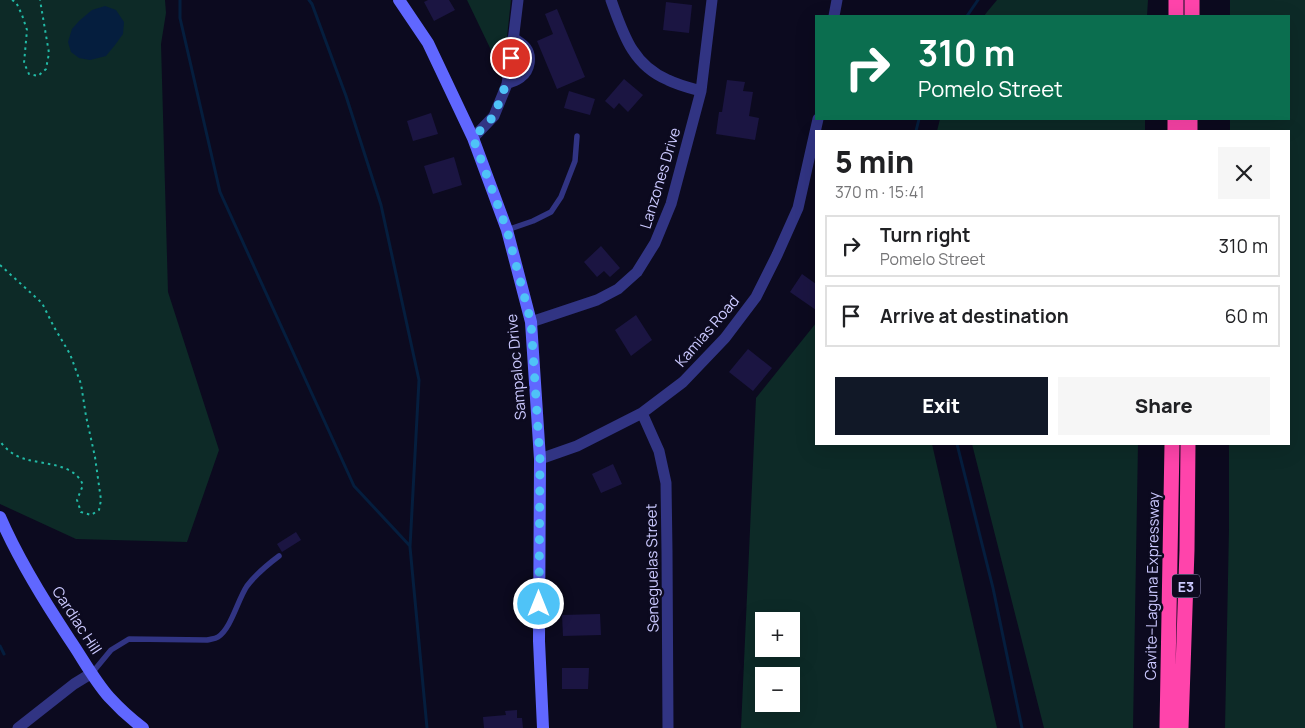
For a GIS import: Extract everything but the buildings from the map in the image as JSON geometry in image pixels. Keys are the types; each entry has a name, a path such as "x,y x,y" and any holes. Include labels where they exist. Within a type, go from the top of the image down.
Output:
{"highway":[{"path":"1176,0 1176,15"},
{"path":"1192,0 1192,15"},
{"name":"Cavite–Laguna Expressway","path":"1167,728 1172,445"},
{"name":"E3","path":"1182,728 1188,445"}],"street":[{"name":"Sampaloc Drive","path":"399,0 428,43 473,138 507,230 531,322 540,459 539,641 543,728"},
{"path":"473,138 494,116 506,84 518,0"},
{"path":"611,0 623,34 633,52 649,70 667,80 701,91"},
{"name":"Lanzones Drive","path":"531,322 597,300 618,289 637,272 655,244 671,204 701,91 712,0"},
{"path":"834,15 836,0"},
{"path":"506,84 525,74 530,62 525,46 514,38"},
{"name":"Kamias Road","path":"540,459 577,446 642,413 683,382 725,338 756,296 778,255 798,208 815,132"},
{"name":"Seneguelas Street","path":"642,413 659,451 666,483 668,728"},
{"name":"Cardiac Hill","path":"0,517 13,546 45,601 92,673 109,697 133,721 143,728"},
{"path":"18,728 74,684 92,673"}],"lane":[{"path":"507,230 533,221 551,212 561,198 575,160 577,136"},
{"path":"92,673 111,650 130,639 207,640 217,638 226,631 237,604 248,586 260,571 279,556"}],"path":[{"path":"12,0 16,2 27,30 24,63 29,74 38,76 46,69 49,53 40,0"},
{"path":"0,265 42,303 70,354 81,384 95,457 101,500 99,510 91,514 81,512 77,500 83,485 80,479 69,469 23,459 4,447 0,441"}],"green space":[{"path":"0,0 165,0 166,13 161,44 168,292 219,450 187,542 76,539 0,504"},
{"path":"467,0 511,0 505,55 491,50"},
{"path":"997,0 1148,0 1147,15 985,15"},
{"path":"1230,0 1305,0 1305,728 1225,728 1229,445 1290,445 1290,130 1230,130 1230,120 1290,120 1290,15 1230,15"},
{"path":"940,120 1145,120 1145,130 937,130"},
{"path":"815,324 815,445 932,445 997,728 741,728 756,398"},
{"path":"972,445 1138,445 1133,728 1044,728"}],"water":[{"path":"105,6 116,10 124,22 123,34 106,56 90,60 79,58 71,52 68,42 72,29 92,10"}],"waterway":[{"path":"180,0 180,18 220,192 354,486 410,546"},
{"path":"309,0 346,96 381,205 419,380 410,547 427,728"},
{"path":"968,15 978,0"},
{"path":"916,130 919,120"},
{"path":"957,445 993,588 1022,728"},
{"path":"0,646 4,654"}],"route":[{"path":"511,58 506,84 494,116 473,138 507,230 531,322 540,459 539,604"}]}
